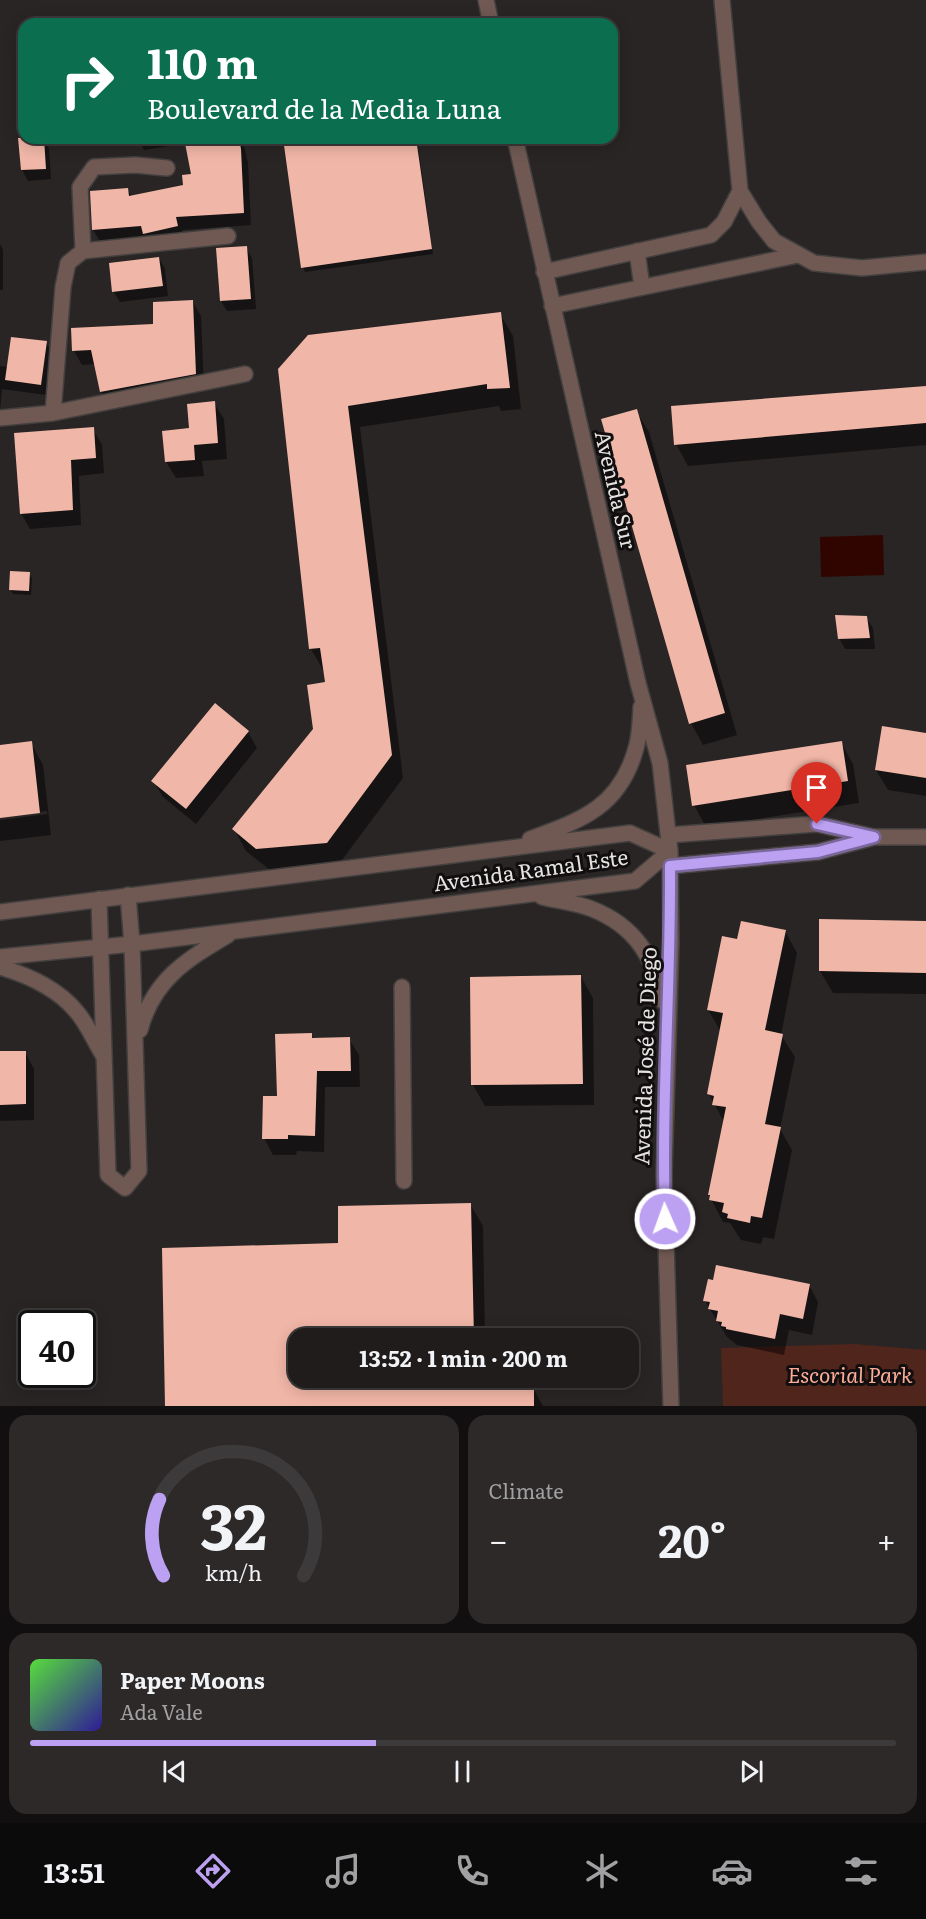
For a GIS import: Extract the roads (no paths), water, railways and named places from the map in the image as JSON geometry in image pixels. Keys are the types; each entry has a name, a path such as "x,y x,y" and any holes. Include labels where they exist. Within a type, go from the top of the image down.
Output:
{"street":[{"path":"486,0 490,18"},
{"path":"722,0 740,191 759,222 774,241 814,263 862,268 926,262"},
{"name":"Avenida Sur","path":"516,144 642,698 660,763 670,858"},
{"path":"83,251 80,187 94,167 135,165 167,168"},
{"path":"544,272 711,235 724,222 740,191"},
{"path":"53,413 63,287 68,263 83,251 228,236"},
{"path":"637,251 642,287"},
{"path":"552,306 798,255"},
{"path":"0,418 53,413 245,374"},
{"path":"505,848 571,824 603,805 623,783 636,747 642,698"},
{"path":"669,835 817,824 874,837 926,837"},
{"name":"Avenida Ramal Este","path":"0,912 630,833 670,858 635,881 233,932 0,957"},
{"path":"670,858 818,852 874,837"},
{"name":"Avenida José de Diego","path":"670,858 664,1175 671,1406"},
{"path":"530,894 590,908 612,918 633,935 647,954 658,978 668,1023"},
{"path":"99,898 108,1174 125,1188 139,1171 132,944 128,895"},
{"path":"135,1048 145,1011 158,989 178,966 233,932"},
{"path":"0,967 21,973 48,987 76,1010 104,1058"},
{"path":"402,987 404,1181"}],"park label":[{"name":"Escorial Park","path":"850,1376"}]}
